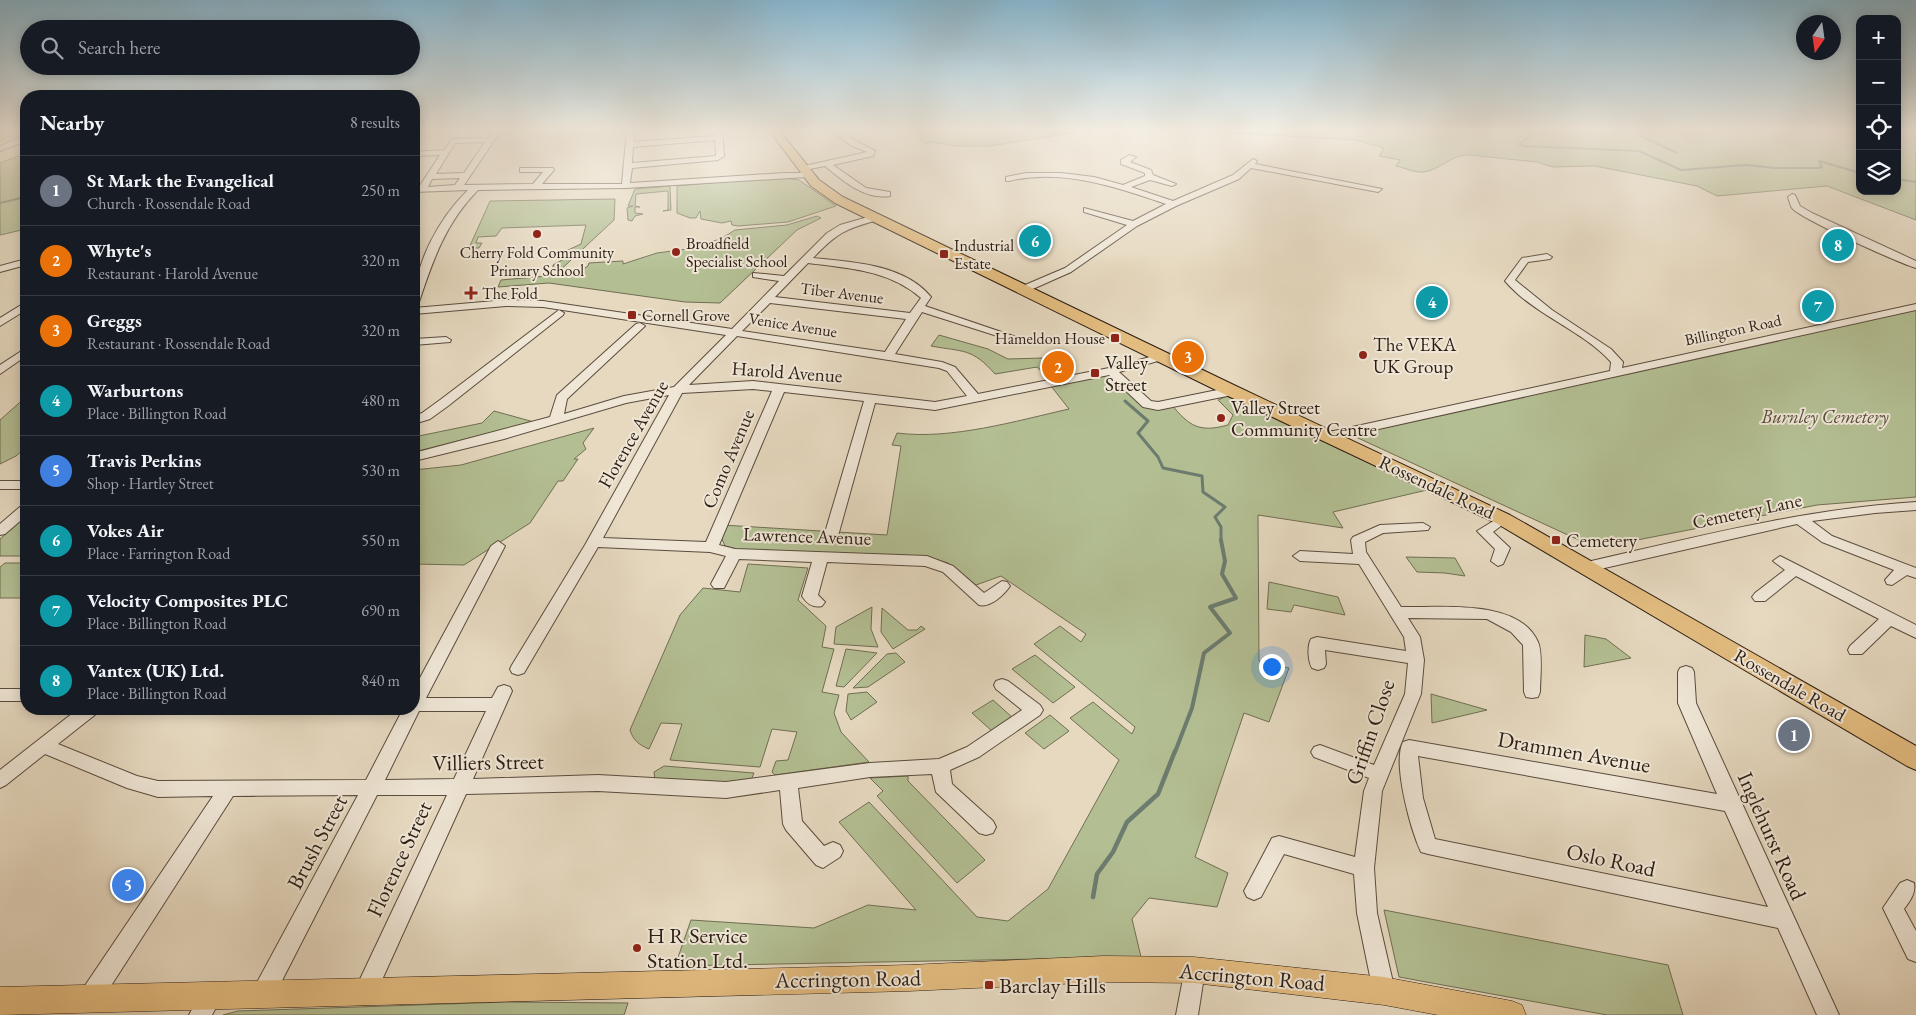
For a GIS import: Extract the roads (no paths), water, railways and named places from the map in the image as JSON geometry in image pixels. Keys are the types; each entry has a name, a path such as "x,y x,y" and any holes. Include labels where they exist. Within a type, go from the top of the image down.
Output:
{"highway":[{"name":"Rossendale Road","path":"809,176 839,200 875,218 1161,357 1503,519 1916,758"}],"main road":[{"name":"Accrington Road","path":"0,1001 90,998 205,1006 262,996 671,983 909,978 1104,969 1194,970 1384,991 1512,1015"}],"street":[{"path":"420,188 429,177 441,176"},
{"path":"458,188 466,176"},
{"path":"535,187 544,176"},
{"path":"626,186 627,176"},
{"path":"420,190 626,186 756,176"},
{"path":"850,176 867,190 876,194 887,194"},
{"path":"1009,180 1016,177 1031,176"},
{"path":"1076,176 1092,178 1124,187 1173,204"},
{"path":"1022,290 1068,270 1134,224 1173,204 1237,176"},
{"path":"1316,176 1378,189"},
{"path":"1124,187 1150,177 1172,184"},
{"path":"420,273 450,214 460,201 475,188"},
{"path":"1792,198 1796,207 1818,220 1916,265"},
{"path":"1087,210 1134,224"},
{"name":"Florence Avenue","path":"518,669 593,542 678,390 830,235 843,227 875,218"},
{"path":"1547,258 1525,260 1510,281 1548,312 1607,351 1617,362 1615,373"},
{"path":"805,260 879,270 919,289 926,297 888,356"},
{"path":"0,269 20,264"},
{"path":"756,275 786,280"},
{"name":"Tiber Avenue","path":"766,299 917,312 1017,340"},
{"name":"Venice Avenue","path":"420,310 506,303 543,304 888,356 942,365 951,369 975,398"},
{"name":"Billington Road","path":"1329,436 1916,307"},
{"path":"0,323 20,309"},
{"path":"420,418 444,403 559,313"},
{"path":"556,420 561,398 640,326"},
{"path":"420,342 446,340"},
{"path":"0,371 20,356"},
{"name":"Harold Avenue","path":"420,455 500,436 624,400 678,390 714,386 780,387 935,406 1110,370 1161,357"},
{"path":"1110,370 1147,404 1158,406 1232,391"},
{"name":"Como Avenue","path":"711,547 780,387"},
{"path":"831,536 871,398"},
{"path":"0,486 20,485"},
{"name":"Cemetery Lane","path":"1587,567 1800,519 1885,507 1916,506"},
{"path":"0,531 20,514"},
{"path":"1500,554 1484,531 1503,519"},
{"path":"1800,519 1827,539 1859,554 1910,571"},
{"name":"Griffin Close","path":"1384,991 1367,914 1364,868 1373,791 1413,694 1415,658 1412,636 1360,552 1358,540 1380,529 1424,527"},
{"name":"Lawrence Avenue","path":"593,542 711,547 734,554 927,561 948,569 984,601 1002,586"},
{"path":"420,693 498,546"},
{"path":"719,584 734,554"},
{"path":"1300,556 1365,560"},
{"path":"817,602 810,596 821,557"},
{"path":"1780,561 1916,632"},
{"path":"1760,597 1795,569"},
{"path":"1892,580 1910,571"},
{"path":"1398,612 1489,614 1517,628 1531,644 1532,692"},
{"path":"1856,650 1890,618"},
{"path":"1318,664 1317,643 1415,658"},
{"name":"Inglehurst Road","path":"1686,672 1687,703 1828,1015"},
{"name":"Villiers Street","path":"44,746 145,787 158,789 458,787 598,783 680,789 726,790 870,770 940,766 973,752 1034,710 1002,686"},
{"path":"0,695 20,695"},
{"name":"Florence Street","path":"364,994 500,698 420,704"},
{"path":"0,780 83,715"},
{"name":"Brush Street","path":"262,996 409,715"},
{"name":"Drammen Avenue","path":"1428,846 1417,819 1412,794 1409,747 1731,804"},
{"path":"1320,752 1379,774"},
{"path":"940,766 943,787 986,827"},
{"path":"788,780 793,824 823,859 833,851"},
{"path":"90,998 228,789"},
{"path":"1254,891 1279,844 1364,868"},
{"name":"Oslo Road","path":"1428,846 1784,920"},
{"path":"1907,889 1893,908 1916,952"},
{"path":"1187,1015 1194,970"}],"waterway":[{"path":"1901,180 1916,182"},
{"path":"0,203 20,198"},
{"path":"1125,401 1148,421 1138,433 1158,457 1163,468 1202,476 1203,492 1225,507 1215,517 1221,527 1221,540"},
{"path":"1175,752 1192,708 1204,653 1230,633 1210,607 1236,598 1222,574 1225,561 1221,540"},
{"path":"1093,897 1097,874 1113,852 1127,822 1158,794 1175,751"}],"place":[{"name":"Cherry Fold Community Primary School","path":"537,234"},
{"name":"Vokes Air","path":"1035,241"},
{"name":"Vantex (UK) Ltd.","path":"1838,245"},
{"name":"Broadfield Specialist School","path":"676,252"},
{"name":"Industrial Estate","path":"944,254"},
{"name":"The Fold","path":"471,293"},
{"name":"Warburtons","path":"1432,302"},
{"name":"Velocity Composites PLC","path":"1818,306"},
{"name":"Cornell Grove","path":"632,315"},
{"name":"Hameldon House","path":"1115,338"},
{"name":"The VEKA UK Group","path":"1363,355"},
{"name":"Greggs","path":"1188,357"},
{"name":"Whyte's","path":"1058,367"},
{"name":"Valley Street","path":"1095,373"},
{"name":"Valley Street Community Centre","path":"1221,418"},
{"name":"Cemetery","path":"1556,540"},
{"name":"St Mark the Evangelical","path":"1794,735"},
{"name":"Travis Perkins","path":"128,885"},
{"name":"H R Service Station Ltd.","path":"637,948"},
{"name":"Barclay Hills","path":"989,985"}],"park label":[{"name":"Burnley Cemetery","path":"1825,416"}]}
